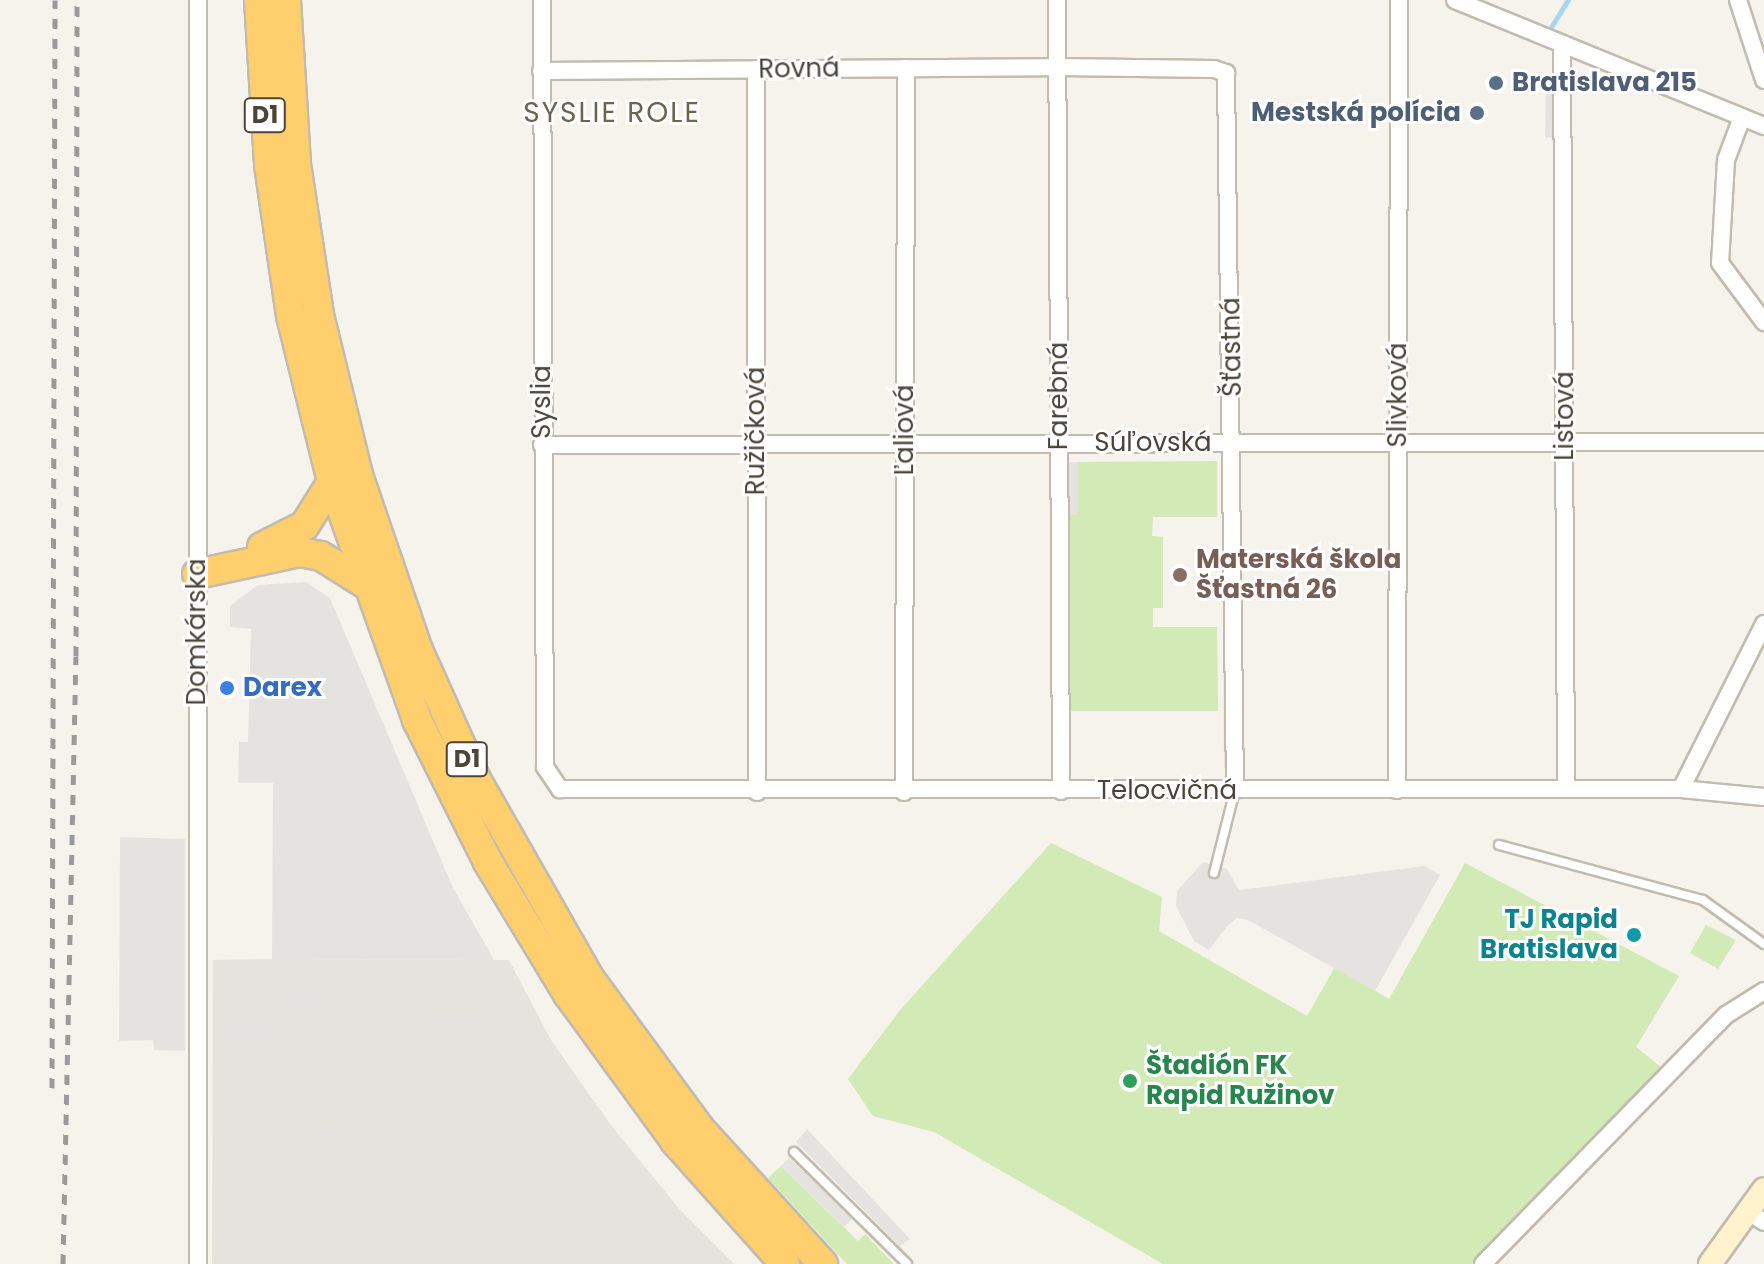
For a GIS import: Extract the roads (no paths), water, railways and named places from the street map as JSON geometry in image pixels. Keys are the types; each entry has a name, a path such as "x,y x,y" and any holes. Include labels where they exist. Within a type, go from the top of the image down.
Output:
{"highway":[{"name":"D1","path":"259,0 276,230 294,330 332,482 364,583 417,720 524,925 666,1130 785,1264"},
{"name":"D1","path":"286,0 296,164 319,315 358,475 418,650 477,781 590,979 701,1130 823,1264"},
{"path":"197,568 275,544 293,534 332,482"},
{"path":"197,568 300,552 321,556 364,583"}],"street":[{"name":"Domkárska","path":"198,0 198,1264"},
{"name":"Syslia","path":"542,0 545,767 552,783 569,792"},
{"name":"Farebná","path":"1057,0 1061,791"},
{"name":"Slivková","path":"1397,790 1399,0"},
{"path":"1455,0 1764,126"},
{"path":"1738,0 1764,80"},
{"name":"Listová","path":"1562,44 1566,789"},
{"name":"Rovná","path":"541,71 1058,67"},
{"name":"Šťastná","path":"1058,67 1226,73 1235,790"},
{"name":"Ľaliová","path":"904,792 906,68"},
{"name":"Ružičková","path":"756,69 757,792"},
{"path":"1742,117 1726,160 1720,263 1764,322"},
{"name":"Súľovská","path":"542,445 1059,443 1232,451 1398,443 1764,442"},
{"path":"1681,789 1764,624"},
{"name":"Telocvičná","path":"569,792 1681,789 1764,797"},
{"path":"1483,1264 1726,1015 1764,991"},
{"path":"1710,1264 1756,1216 1764,1189"}],"lane":[{"path":"1214,873 1235,790"},
{"path":"1499,845 1703,900 1764,944"},
{"path":"794,1152 907,1264"}],"waterway":[{"path":"1551,27 1568,0"}],"railway":[{"path":"52,1088 55,0"},
{"path":"63,1264 76,656 77,0"}],"place":[{"name":"Bratislava 215","path":"1496,83"},
{"name":"Mestská polícia","path":"1477,113"},
{"name":"Materská škola Šťastná 26","path":"1180,575"},
{"name":"Darex","path":"227,688"},
{"name":"TJ Rapid Bratislava","path":"1634,935"},
{"name":"Štadión FK Rapid Ružinov","path":"1130,1081"}],"district":[{"name":"SYSLIE ROLE","path":"612,113"}]}
